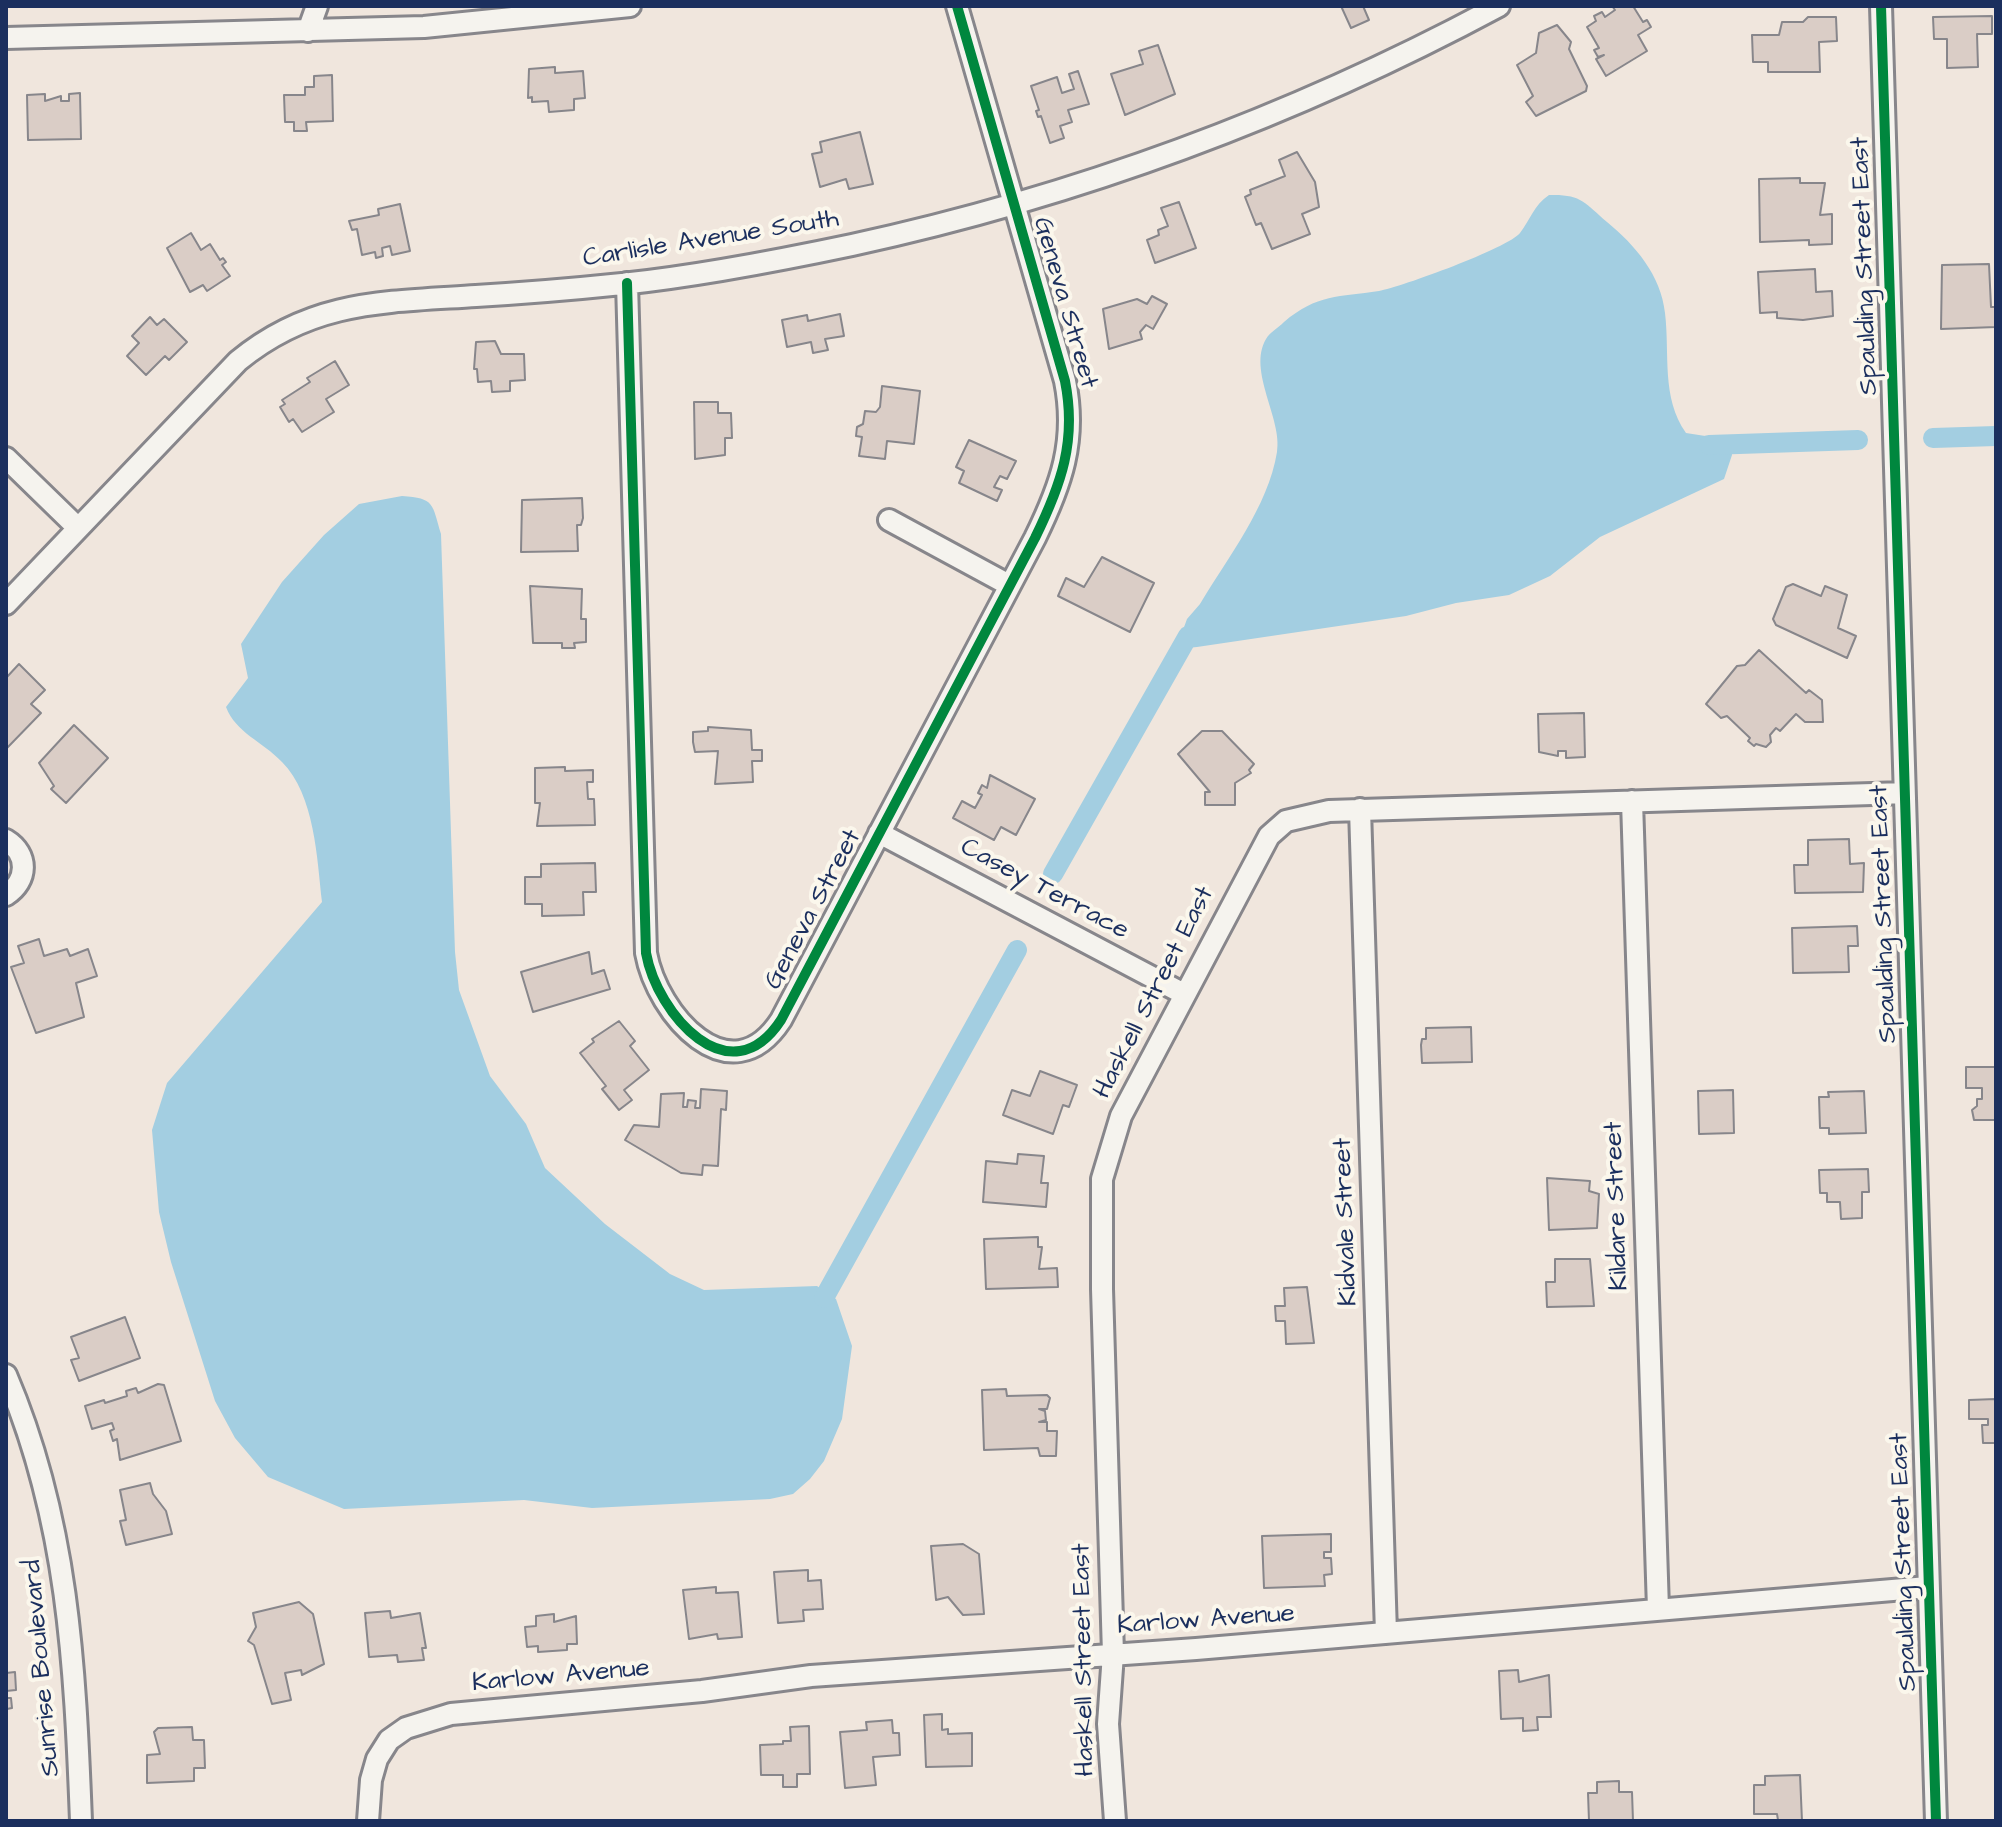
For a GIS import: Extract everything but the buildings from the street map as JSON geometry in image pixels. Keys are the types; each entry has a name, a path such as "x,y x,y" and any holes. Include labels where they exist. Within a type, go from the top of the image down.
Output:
{"street":[{"path":"308,31 317,6"},
{"path":"6,38 424,27 630,6"},
{"name":"Geneva Street","path":"627,283 646,953 658,994 690,1031 707,1044 728,1053 750,1051 768,1039 1057,492 1071,428 1065,381 957,6"},
{"name":"Carlisle Avenue South","path":"6,604 238,361 257,345 299,322 367,303 627,283 851,245 1013,204 1219,135 1342,84 1499,6"},
{"name":"Spaulding Street East","path":"1881,6 1936,1821"},
{"path":"6,458 78,528"},
{"path":"889,520 1009,585"},
{"name":"Haskell Street East","path":"1115,1821 1108,1724 1113,1654 1102,1289 1102,1179 1121,1116 1269,836 1286,821 1307,813 1360,809 1904,793"},
{"name":"Kildare Street","path":"1632,801 1658,1609"},
{"name":"Kidvale Street","path":"1360,809 1386,1633"},
{"name":"Casey Terrace","path":"879,833 1184,994"},
{"path":"6,840 19,851 24,870 16,887 6,895"},
{"name":"Sunrise Boulevard","path":"6,1375 52,1515 64,1575 70,1624 81,1821"},
{"name":"Karlow Avenue","path":"368,1821 374,1769 389,1740 406,1728 451,1714 702,1691 811,1676 1386,1633 1928,1587"}],"water":[{"path":"1549,195 1568,196 1587,204 1645,262 1663,299 1668,375 1678,419 1686,433 1731,440 1732,455 1724,479 1600,537 1550,576 1509,595 1456,603 1406,616 1187,648 1179,641 1187,619 1200,604 1246,531 1272,472 1277,439 1261,366 1261,352 1268,337 1296,313 1318,301 1391,288 1496,248 1520,233 1536,208"},
{"path":"402,496 430,504 441,534 455,952 459,990 490,1076 526,1124 545,1168 605,1224 670,1274 704,1290 817,1286 836,1299 852,1346 842,1419 824,1461 793,1494 770,1499 592,1508 524,1500 344,1509 268,1477 235,1438 215,1401 171,1262 159,1212 152,1130 167,1083 322,902 316,848 301,792 282,762 236,724 226,707 248,678 241,644 282,582 324,535 359,504"}],"waterway":[{"path":"1933,438 1996,436"},
{"path":"1709,445 1858,440"},
{"path":"1053,874 1188,636"},
{"path":"824,1298 1017,950"}],"cycle path":[{"path":"627,283 646,953 653,977 680,1022 698,1039 719,1049 740,1051 761,1042 781,1020 1035,538 1059,481 1068,443 1065,381 957,6"},
{"path":"1881,6 1936,1821"}]}
